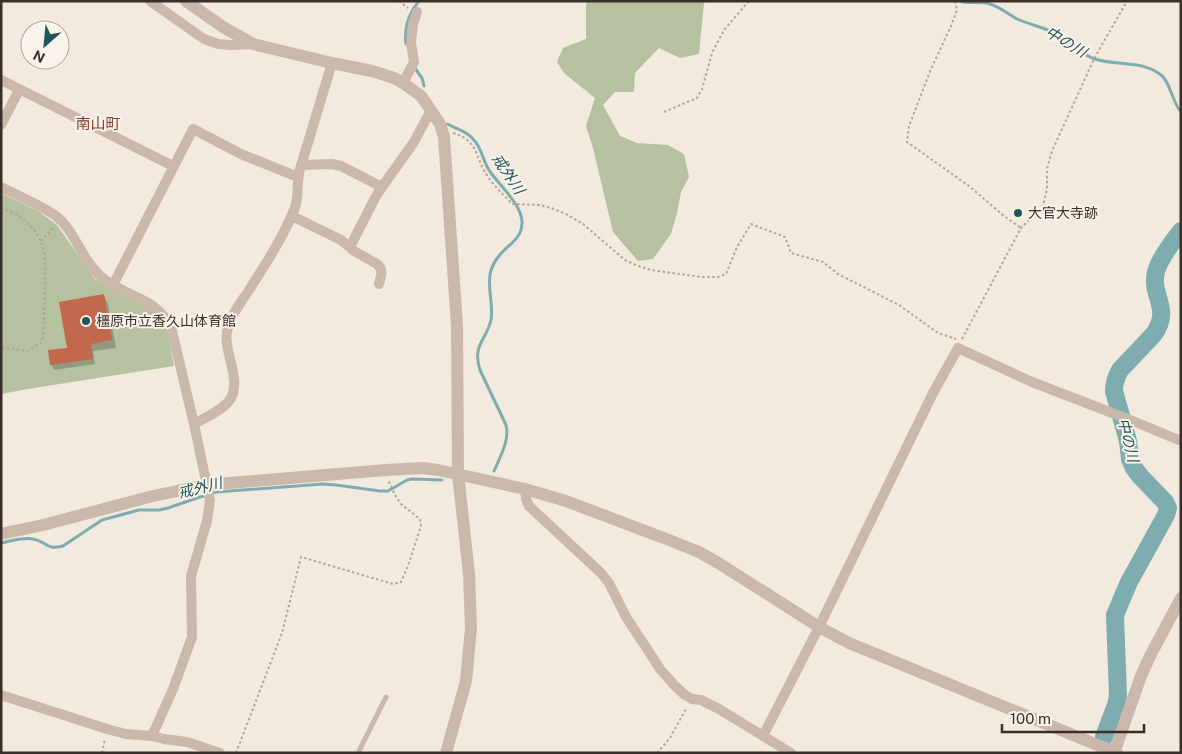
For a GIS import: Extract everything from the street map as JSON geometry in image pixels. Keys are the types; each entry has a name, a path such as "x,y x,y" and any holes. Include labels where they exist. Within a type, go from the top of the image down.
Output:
{"street":[{"path":"150,1 204,39 218,44 254,44"},
{"path":"186,1 231,32 254,44 372,71 394,78 421,96 442,130 445,147 457,326 458,474 469,574 471,628 466,681 446,753"},
{"path":"403,83 412,66 412,10"},
{"path":"194,424 226,406 231,400 234,383 226,331 278,244 292,216 297,200 298,177 301,165 332,63"},
{"path":"1,80 173,166"},
{"path":"1,125 20,90"},
{"path":"350,248 368,209 414,142 431,110"},
{"path":"112,285 192,129 241,154 298,177"},
{"path":"301,165 332,164 341,166 382,187"},
{"path":"1,187 47,210 61,220 96,272 112,285 150,303 164,315 169,323 194,424 210,500 207,521 191,576 192,637 174,689 152,736"},
{"path":"292,216 341,240 380,267 382,271 379,284"},
{"path":"763,736 819,627 934,392 958,348 1032,382 1112,412 1181,441"},
{"path":"1,534 43,525 152,496 206,485 423,468 438,470 525,489 566,501 698,552 819,627 871,652 1115,752 1141,676 1181,598"},
{"path":"525,489 529,506 602,573 610,583 626,617 660,669 676,686 692,699 701,700 714,706 791,753"},
{"path":"1,695 107,729 126,734 188,742 220,753"}],"lane":[{"path":"358,753 386,697"}],"path":[{"path":"399,1 412,10"},
{"path":"664,112 697,98 702,89 712,53 724,30 749,1"},
{"path":"955,1 956,10 951,26 930,69 909,126 907,142 969,186 1021,228"},
{"path":"442,130 456,133 474,146 488,177 512,204 540,205 566,214 583,224 625,260 638,266 651,270 700,277 718,277 726,274 737,247 751,224 785,237 790,253 823,262 838,274 898,305 938,333 961,341 1021,228 1043,206 1047,189 1047,169 1052,151 1096,56 1127,1"},
{"path":"1,208 14,213 30,224 41,241 45,260 42,342 27,350 1,347"},
{"path":"41,241 61,220"},
{"path":"236,753 282,633 301,557 392,584 400,582 409,563 421,526 420,519 401,504 390,485"},
{"path":"656,753 670,738 692,699"},
{"path":"102,753 107,729"}],"green space":[{"path":"587,1 708,1 704,3 699,54 680,58 659,48 635,73 634,92 615,92 603,105 620,136 637,143 668,145 684,154 689,177 681,192 671,234 653,259 638,261 613,232 586,126 595,98 564,73 557,62 563,48 586,39"},
{"path":"1,193 38,211 57,225 95,279 121,294 156,310 167,327 174,366 1,394"}],"building":[{"name":"橿原市立香久山体育館","path":"104,294 112,340 91,344 93,359 50,365 48,350 67,348 59,302"}],"waterway":[{"name":"戒外川","path":"406,44 408,21 419,1"},
{"name":"中の川","path":"960,1 968,3 982,2 994,5 1017,19 1056,34 1089,57 1103,61 1138,65 1154,70 1164,78 1181,112"},
{"name":"戒外川","path":"414,67 422,78 424,86"},
{"name":"戒外川","path":"447,124 467,134 475,141 489,171 511,197 521,215 522,225 519,234 497,258 491,270 489,282 492,307 491,320 478,355 480,370 506,425 507,431 504,448 494,471"},
{"name":"中の川","path":"1104,737 1118,696 1115,615 1129,582 1168,508 1165,502 1140,476 1130,459 1128,441 1114,385 1120,370 1154,334 1159,325 1161,309 1156,288 1156,272 1163,256 1181,231"},
{"name":"戒外川","path":"1,543 29,539 38,540 50,547 63,546 102,520 139,510 168,508 216,492 323,484 388,491 407,480 442,480"}],"place":[{"name":"大官大寺跡","path":"1018,213"},
{"name":"橿原市立香久山体育館","path":"86,321"}],"district":[{"name":"南山町","path":"98,124"}]}
